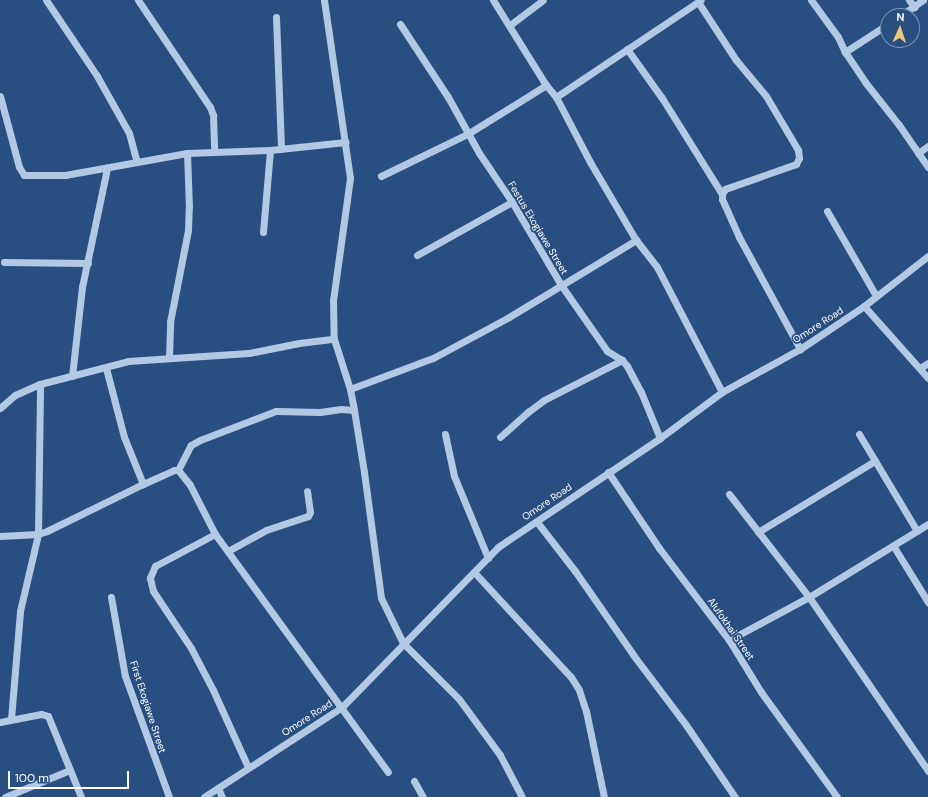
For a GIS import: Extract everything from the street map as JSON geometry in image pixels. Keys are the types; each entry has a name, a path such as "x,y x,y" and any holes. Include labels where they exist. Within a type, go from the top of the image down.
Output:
{"street":[{"path":"46,0 97,76 129,133 136,162"},
{"path":"138,0 210,107 213,115 214,152"},
{"path":"324,0 346,142 350,178 333,300 334,339 350,389 354,410 381,598 403,643 459,699 500,755 522,797"},
{"path":"493,0 546,85 556,97 590,162 636,240 657,267 722,392"},
{"path":"510,25 543,0"},
{"path":"811,0 838,37 845,52 865,82 899,125 928,167"},
{"path":"909,0 914,7 923,0"},
{"path":"556,97 699,1 736,60 766,96 798,150 799,158 796,164 725,189 722,194"},
{"path":"276,16 281,149"},
{"name":"Festus Ekogiawe Street","path":"400,24 448,97 479,153 512,202 561,286 607,351 622,360 642,392 660,438"},
{"path":"845,52 880,29"},
{"path":"627,49 662,98 722,194 726,210 739,237 800,349"},
{"path":"381,176 469,133 546,85"},
{"path":"0,96 19,168 24,175 65,175 187,154 270,150 346,142"},
{"path":"918,153 928,146"},
{"path":"263,232 270,150"},
{"path":"169,357 170,322 188,230 189,207 187,154"},
{"path":"72,376 82,287 107,168"},
{"path":"417,254 512,202"},
{"path":"827,211 876,296"},
{"path":"350,389 434,358 509,317 636,240"},
{"name":"Omore Road","path":"204,797 342,707 498,547 660,438 722,392 800,349 864,306 928,256"},
{"path":"4,262 88,262"},
{"path":"864,306 928,378"},
{"path":"0,408 15,395 40,384 106,368 128,361 169,357 249,353 299,343 334,339"},
{"path":"500,437 544,400 622,360"},
{"path":"920,368 928,363"},
{"path":"106,368 124,437 143,484"},
{"path":"11,719 20,611 38,534 40,384"},
{"path":"178,470 191,445 200,440 276,411 320,412 341,409 354,410"},
{"path":"445,434 454,476 488,558"},
{"path":"859,434 917,532"},
{"path":"758,532 875,461"},
{"path":"0,536 38,534 80,516 143,484 174,470 178,470"},
{"path":"178,470 190,485 215,534 388,772"},
{"name":"Alufokhai Street","path":"608,472 659,548 729,640 761,692 837,797"},
{"path":"228,551 266,530 308,516 310,512 307,490"},
{"path":"729,494 809,597 928,771"},
{"path":"536,522 576,571 634,656 686,725 735,797"},
{"path":"729,640 809,597 894,547 928,524"},
{"path":"215,534 155,566 150,578 153,591 191,648 213,690 248,767"},
{"path":"894,547 928,602"},
{"path":"474,572 571,677 579,690 586,711 604,797"},
{"name":"First Ekogiawe Street","path":"110,597 125,676 169,797"},
{"path":"0,722 41,714 48,716 82,797"},
{"path":"5,797 70,770"},
{"path":"414,781 423,797"},
{"path":"218,788 222,797"}]}
